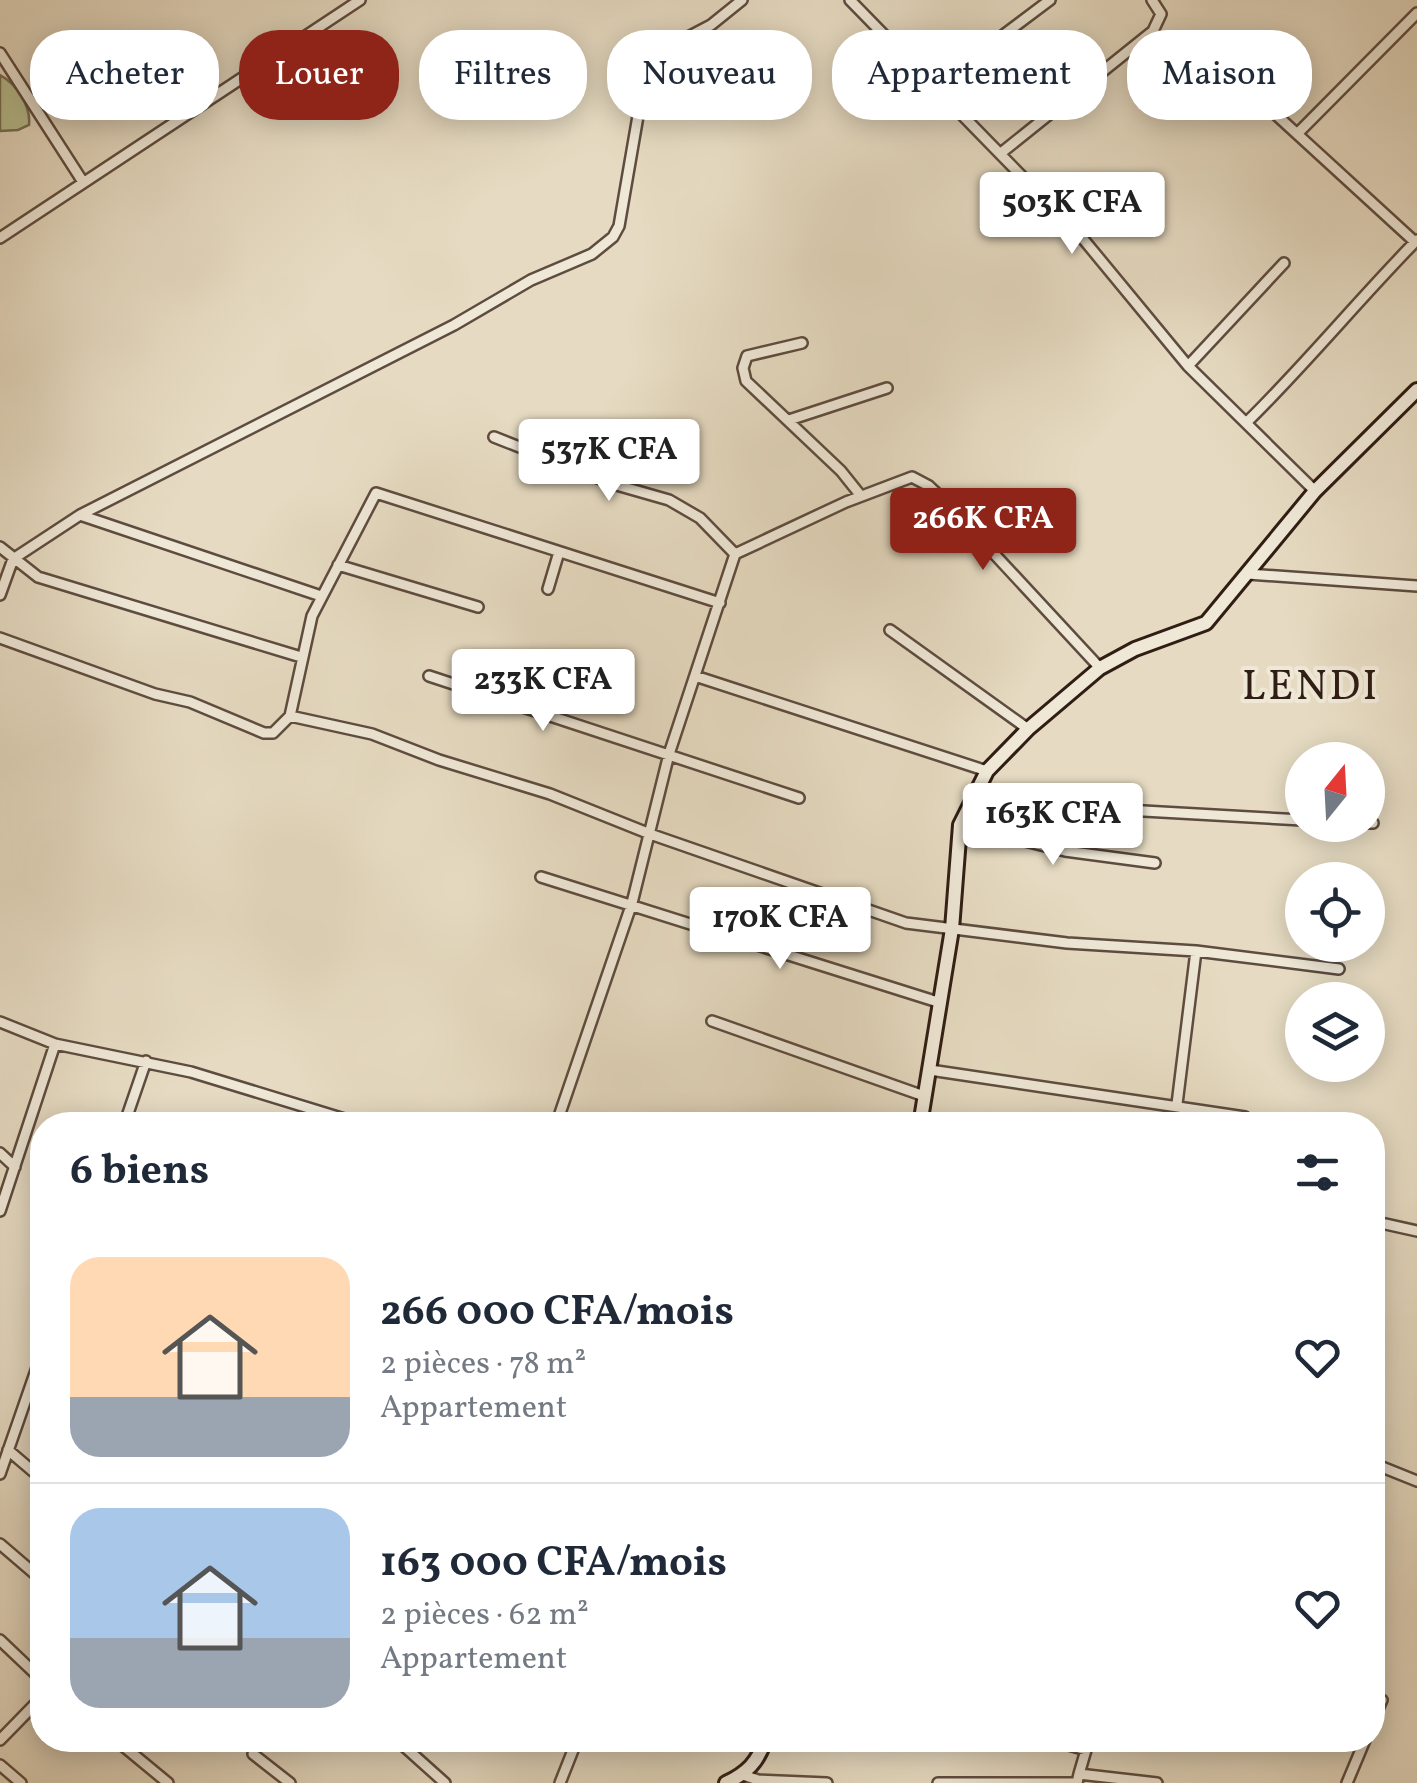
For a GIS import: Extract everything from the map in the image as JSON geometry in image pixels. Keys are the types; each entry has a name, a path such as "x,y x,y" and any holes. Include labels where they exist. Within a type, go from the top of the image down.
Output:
{"main road":[{"path":"922,1112 952,928 960,825 987,771 1028,729 1100,668 1136,649 1206,623 1315,492 1417,390"},
{"path":"726,1783 743,1775 761,1752"}],"street":[{"path":"0,238 360,0"},
{"path":"0,595 13,559 80,515 604,245 619,226 648,58 710,25 742,0"},
{"path":"850,0 862,5 884,30"},
{"path":"1010,30 1050,0"},
{"path":"1001,153 1153,31 1161,14 1152,0"},
{"path":"1296,134 1417,12"},
{"path":"0,53 83,182"},
{"path":"968,120 1084,240 1188,366 1315,492"},
{"path":"1247,422 1304,366 1340,320 1416,241 1281,120"},
{"path":"1188,366 1284,262"},
{"path":"802,342 754,352 743,360 746,381 861,496"},
{"path":"789,420 888,388"},
{"path":"494,438 612,484 669,500 700,518 735,554"},
{"path":"561,1112 632,903 669,754 735,554 912,476 929,486 1100,668"},
{"path":"0,638 155,694 190,702 247,728 274,733 290,716 301,657 321,596 376,493 720,604"},
{"path":"80,515 321,596"},
{"path":"0,547 38,577 301,657"},
{"path":"548,588 560,552"},
{"path":"338,565 478,607"},
{"path":"1248,574 1417,586"},
{"path":"890,630 1028,729"},
{"path":"429,676 799,798"},
{"path":"695,676 987,771"},
{"path":"290,716 372,734 906,923 1339,969"},
{"path":"975,792 1072,807 1285,819"},
{"path":"960,825 1065,852 1155,863"},
{"path":"540,877 941,1003"},
{"path":"1177,1104 1196,951"},
{"path":"712,1021 924,1096"},
{"path":"0,1022 55,1044 146,1061 323,1112"},
{"path":"33,1112 55,1044"},
{"path":"128,1112 146,1061"},
{"path":"930,1070 1219,1112"},
{"path":"0,1211 30,1121"},
{"path":"0,1153 15,1167"},
{"path":"1385,1224 1417,1230"},
{"path":"0,1474 30,1388"},
{"path":"0,1436 30,1466"},
{"path":"1385,1468 1417,1481"},
{"path":"0,1544 30,1570"},
{"path":"0,1640 30,1669"},
{"path":"0,1740 30,1709"},
{"path":"131,1752 168,1783"},
{"path":"411,1752 446,1783"},
{"path":"560,1783 572,1752"},
{"path":"938,1783 1077,1783 1086,1752"},
{"path":"1347,1783 1360,1752"},
{"path":"253,1754 290,1783"},
{"path":"0,1765 20,1783"},
{"path":"1079,1774 1157,1783"},
{"path":"743,1775 757,1782 827,1783"}],"green space":[{"path":"0,75 17,90 28,110 29,125 18,130 0,131"}],"district":[{"name":"LENDI","path":"1311,688"}]}
